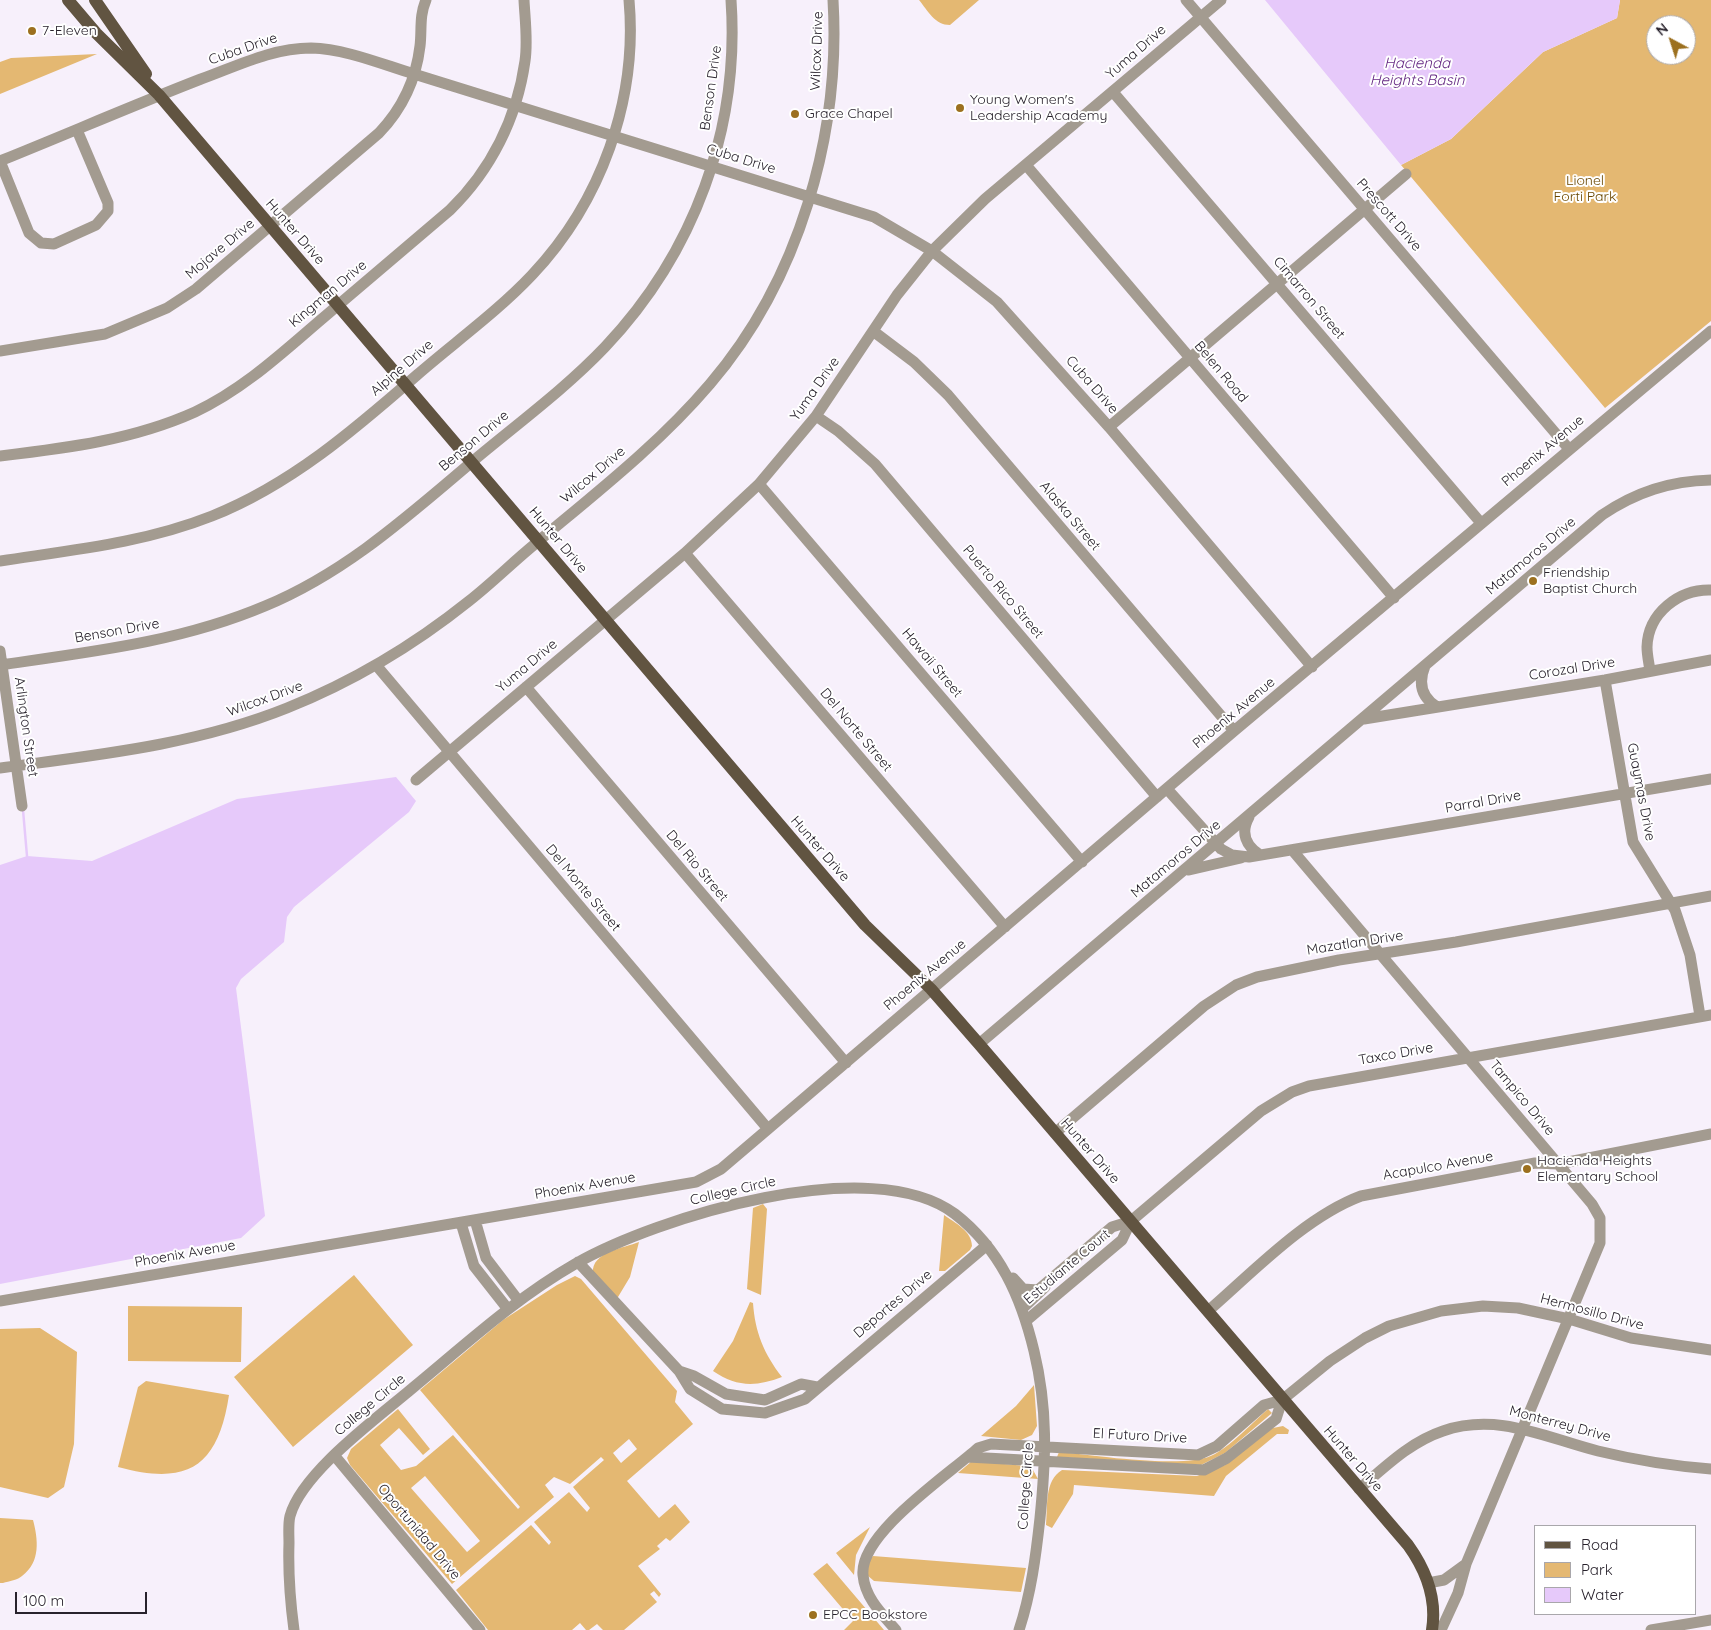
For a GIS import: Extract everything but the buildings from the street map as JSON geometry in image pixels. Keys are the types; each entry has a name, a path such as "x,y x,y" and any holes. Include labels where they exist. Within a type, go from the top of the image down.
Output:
{"main road":[{"name":"Hunter Drive","path":"68,0 96,33 160,95"},
{"name":"Hunter Drive","path":"94,0 160,95 270,226 865,925 931,989 1408,1545 1417,1557 1428,1583 1433,1603 1432,1630"}],"street":[{"name":"Mojave Drive","path":"0,351 105,334 145,319 196,289 379,133 398,110 414,74 420,45 420,18 426,0"},
{"name":"Kingman Drive","path":"0,456 98,443 155,427 196,412 252,377 450,210 472,187 498,146 514,105 525,60 524,0"},
{"name":"Alpine Drive","path":"0,561 130,541 214,516 262,493 323,453 406,385 516,290 554,250 590,195 613,137 628,71 629,0"},
{"name":"Benson Drive","path":"1,665 160,640 198,630 265,606 315,581 376,542 578,373 628,322 672,259 702,197 724,125 731,71 731,0"},
{"name":"Wilcox Drive","path":"0,768 127,751 220,731 310,699 376,665 451,614 664,433 712,382 757,317 776,283 792,248 810,196 828,125 834,53 833,0"},
{"name":"Prescott Drive","path":"1186,0 1569,450"},
{"name":"Yuma Drive","path":"416,780 685,553 759,484 816,416 901,289 932,251 985,199 1221,0"},
{"name":"Cuba Drive","path":"0,161 160,95 263,56 294,49 318,48 342,52 874,217 932,251 998,302 1109,427 1312,666"},
{"name":"Cimarron Street","path":"1113,92 1481,523"},
{"path":"0,161 29,233 40,243 54,244 96,225 102,221 108,211 104,194 77,130"},
{"name":"Belen Road","path":"1026,165 1394,598"},
{"path":"1109,427 1406,174"},
{"name":"Alaska Street","path":"873,331 914,362 948,395 1234,732"},
{"name":"Phoenix Avenue","path":"0,1300 696,1182 721,1169 1234,732 1711,331"},
{"name":"Puerto Rico Street","path":"816,416 838,431 875,464 1158,797"},
{"name":"Matamoros Drive","path":"979,1044 1217,845 1362,719 1616,506 1661,486 1676,482 1711,480"},
{"name":"Hawaii Street","path":"759,484 1082,862"},
{"name":"Del Norte Street","path":"685,553 1005,927"},
{"path":"1650,671 1647,645 1652,625 1657,616 1664,607 1680,596 1693,591 1711,590"},
{"name":"Arlington Street","path":"0,651 22,806"},
{"name":"Corozal Drive","path":"1362,719 1605,680 1711,660"},
{"name":"Del Monte Street","path":"376,665 768,1129"},
{"path":"1425,666 1421,676 1422,688 1425,696 1437,707"},
{"name":"Guaymas Drive","path":"1605,680 1633,842 1672,902 1690,955 1706,1015"},
{"name":"Del Rio Street","path":"526,687 846,1063"},
{"path":"1391,696 1404,706 1420,710"},
{"name":"Parral Drive","path":"1184,871 1255,856 1711,780"},
{"path":"1168,790 1217,845"},
{"path":"1251,814 1245,824 1245,837 1255,856"},
{"name":"Parral Drive","path":"1217,845 1232,855 1255,856"},
{"name":"Tampico Drive","path":"1293,851 1592,1204 1601,1224 1600,1243 1466,1564 1458,1593 1440,1630"},
{"name":"Mazatlan Drive","path":"1055,1133 1204,1006 1236,985 1272,973 1711,896"},
{"name":"Taxco Drive","path":"1131,1221 1261,1111 1292,1092 1326,1082 1706,1015"},
{"name":"Acapulco Avenue","path":"1208,1311 1315,1220 1346,1202 1380,1191 1535,1164 1558,1164 1711,1134"},
{"name":"College Circle","path":"294,1630 287,1580 290,1516 307,1484 334,1455 507,1308 578,1262 649,1230 724,1206 787,1194 844,1189 894,1190 916,1196 953,1212 987,1245 1005,1269 1023,1308 1042,1386 1046,1462 1034,1565 1019,1630"},
{"path":"475,1220 486,1258 518,1300"},
{"name":"Estudiante Court","path":"1023,1308 1112,1227 1131,1221"},
{"name":"Estudiante Court","path":"1027,1320 1122,1240 1131,1221"},
{"path":"461,1223 474,1266 507,1308"},
{"name":"Deportes Drive","path":"578,1262 679,1371 694,1376 726,1394 765,1400 801,1384 817,1387 987,1245"},
{"name":"Estudiante Court","path":"1005,1269 1023,1289 1038,1290 1048,1284"},
{"name":"Hermosillo Drive","path":"1282,1400 1347,1348 1389,1326 1418,1316 1460,1308 1483,1306 1518,1308 1568,1319 1631,1338 1711,1350"},
{"path":"968,1457 1204,1470 1228,1458 1276,1419 1282,1400"},
{"name":"El Futuro Drive","path":"896,1630 872,1602 865,1585 863,1563 867,1551 886,1526 978,1448 991,1444 1045,1445 1198,1454 1217,1446 1264,1405 1282,1400"},
{"name":"Monterrey Drive","path":"1359,1489 1413,1445 1443,1431 1487,1423 1523,1428 1607,1453 1664,1464 1711,1469"},
{"name":"Oportunidad Drive","path":"334,1455 478,1625 480,1630"},
{"path":"1428,1583 1444,1580 1466,1564"},
{"path":"1651,1630 1711,1620"}],"green space":[{"path":"919,0 979,0 950,25 936,20"},
{"name":"Lionel Forti Park","path":"1620,0 1711,0 1711,321 1605,408 1401,165 1451,139 1543,52 1617,18"},
{"path":"97,54 0,94 0,62 11,58"},
{"path":"763,1204 767,1209 761,1295 747,1289 753,1208"},
{"path":"944,1215 966,1232 972,1246 970,1250 945,1271 939,1271"},
{"path":"639,1242 630,1277 618,1297 615,1297 593,1273 594,1266 597,1260 610,1252"},
{"path":"354,1275 413,1345 293,1447 234,1377"},
{"path":"575,1276 581,1279 677,1391 675,1402 693,1424 627,1481 659,1518 675,1504 690,1522 670,1541 666,1538 657,1546 660,1549 638,1566 661,1594 659,1597 654,1591 650,1594 657,1602 624,1630 603,1630 597,1624 586,1630 580,1623 572,1630 488,1630 456,1590 531,1525 549,1545 551,1542 534,1522 569,1492 587,1512 590,1508 573,1487 604,1460 601,1457 570,1484 554,1477 545,1485 554,1497 452,1584 350,1465 347,1458 351,1449 398,1409 430,1449 423,1455 399,1428 380,1445 401,1470 416,1466 453,1435 518,1509 520,1507 420,1390 503,1320 557,1285","holes":["629,1439 637,1449 621,1463 613,1453","425,1476 480,1541 467,1552 411,1488"]},
{"path":"750,1302 753,1303 758,1333 765,1351 782,1377 755,1384 738,1383 713,1371 733,1341"},
{"path":"128,1306 242,1307 241,1362 128,1361"},
{"path":"40,1328 77,1352 74,1444 64,1487 48,1498 0,1487 0,1329"},
{"path":"146,1381 229,1395 224,1420 217,1439 208,1454 196,1465 181,1472 163,1474 118,1467 138,1387"},
{"path":"1034,1385 1037,1426 1032,1435 1021,1440 981,1436 1016,1406"},
{"path":"1268,1409 1272,1413 1225,1453 1201,1465 1057,1457 1059,1452 1140,1460 1184,1461 1202,1459 1215,1454 1229,1444"},
{"path":"1283,1426 1289,1430 1288,1434 1277,1434 1226,1476 1214,1496 1074,1485 1073,1494 1052,1528 1046,1525 1050,1487 1056,1475 1062,1470 1197,1476 1225,1465 1268,1429"},
{"path":"972,1461 1026,1466 1033,1470 1038,1479 958,1473"},
{"path":"0,1518 33,1520 37,1542 35,1557 28,1570 22,1576 3,1583 0,1583"},
{"path":"870,1527 856,1555 854,1575 836,1553"},
{"path":"873,1556 1026,1568 1021,1592 874,1581 867,1575 869,1560"},
{"path":"827,1563 884,1630 844,1630 853,1621 813,1574"}],"water":[{"name":"Hacienda Heights Basin","path":"1265,0 1620,0 1617,18 1543,52 1451,139 1401,165"},
{"path":"396,777 416,801 409,812 294,907 287,917 284,942 241,979 236,988 265,1216 241,1238 0,1284 0,865 27,856 92,861 237,799"}],"waterway":[{"path":"23,810 27,856"}],"place":[{"name":"7-Eleven","path":"32,31"},
{"name":"Young Women's Leadership Academy","path":"960,108"},
{"name":"Grace Chapel","path":"795,114"},
{"name":"Friendship Baptist Church","path":"1533,581"},
{"name":"Hacienda Heights Elementary School","path":"1527,1169"},
{"name":"EPCC Bookstore","path":"813,1615"}]}
